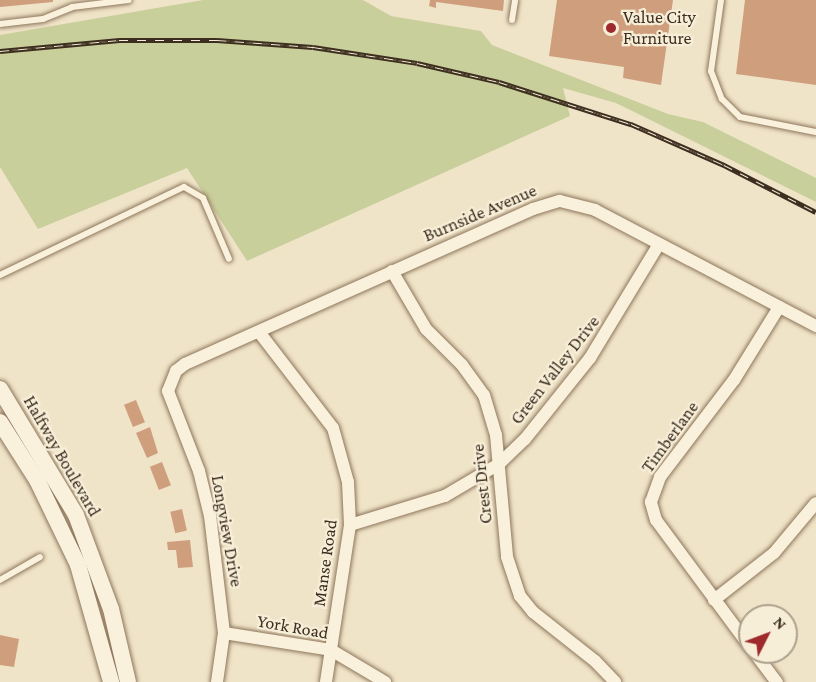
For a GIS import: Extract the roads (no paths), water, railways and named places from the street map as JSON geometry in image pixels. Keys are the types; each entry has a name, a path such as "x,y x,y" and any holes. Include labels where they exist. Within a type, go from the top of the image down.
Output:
{"main road":[{"name":"Halfway Boulevard","path":"0,389 51,469 80,525 111,609 128,682"},
{"name":"Halfway Boulevard","path":"0,422 41,489 78,565 111,682"}],"street":[{"name":"Burnside Avenue","path":"168,392 176,371 185,364 533,208 560,201 595,210 816,326"},
{"name":"Green Valley Drive","path":"350,525 444,496 499,464 525,439 590,358 658,244"},
{"name":"Crest Drive","path":"392,271 426,329 462,365 484,395 499,464 507,557 519,596 532,612 595,661 615,682"},
{"name":"Timberlane","path":"738,631 656,520 653,491 734,380 780,307"},
{"name":"Manse Road","path":"259,332 333,428 348,482 350,525 326,682"},
{"name":"Longview Drive","path":"168,392 205,491 224,633 217,682"},
{"path":"714,600 774,553 816,503"},
{"name":"York Road","path":"224,633 331,650 385,682"},
{"path":"763,664 777,682"}],"lane":[{"path":"0,24 43,19 72,6 129,0"},
{"path":"512,20 515,0"},
{"path":"722,0 711,71 722,99 740,117 816,132"},
{"path":"0,275 184,187 203,198 229,259"},
{"path":"0,580 40,557"}],"railway":[{"path":"0,51 119,40 217,40 313,47 417,63 499,82 631,124 724,165 816,212"}],"place":[{"name":"Value City Furniture","path":"611,28"}]}
